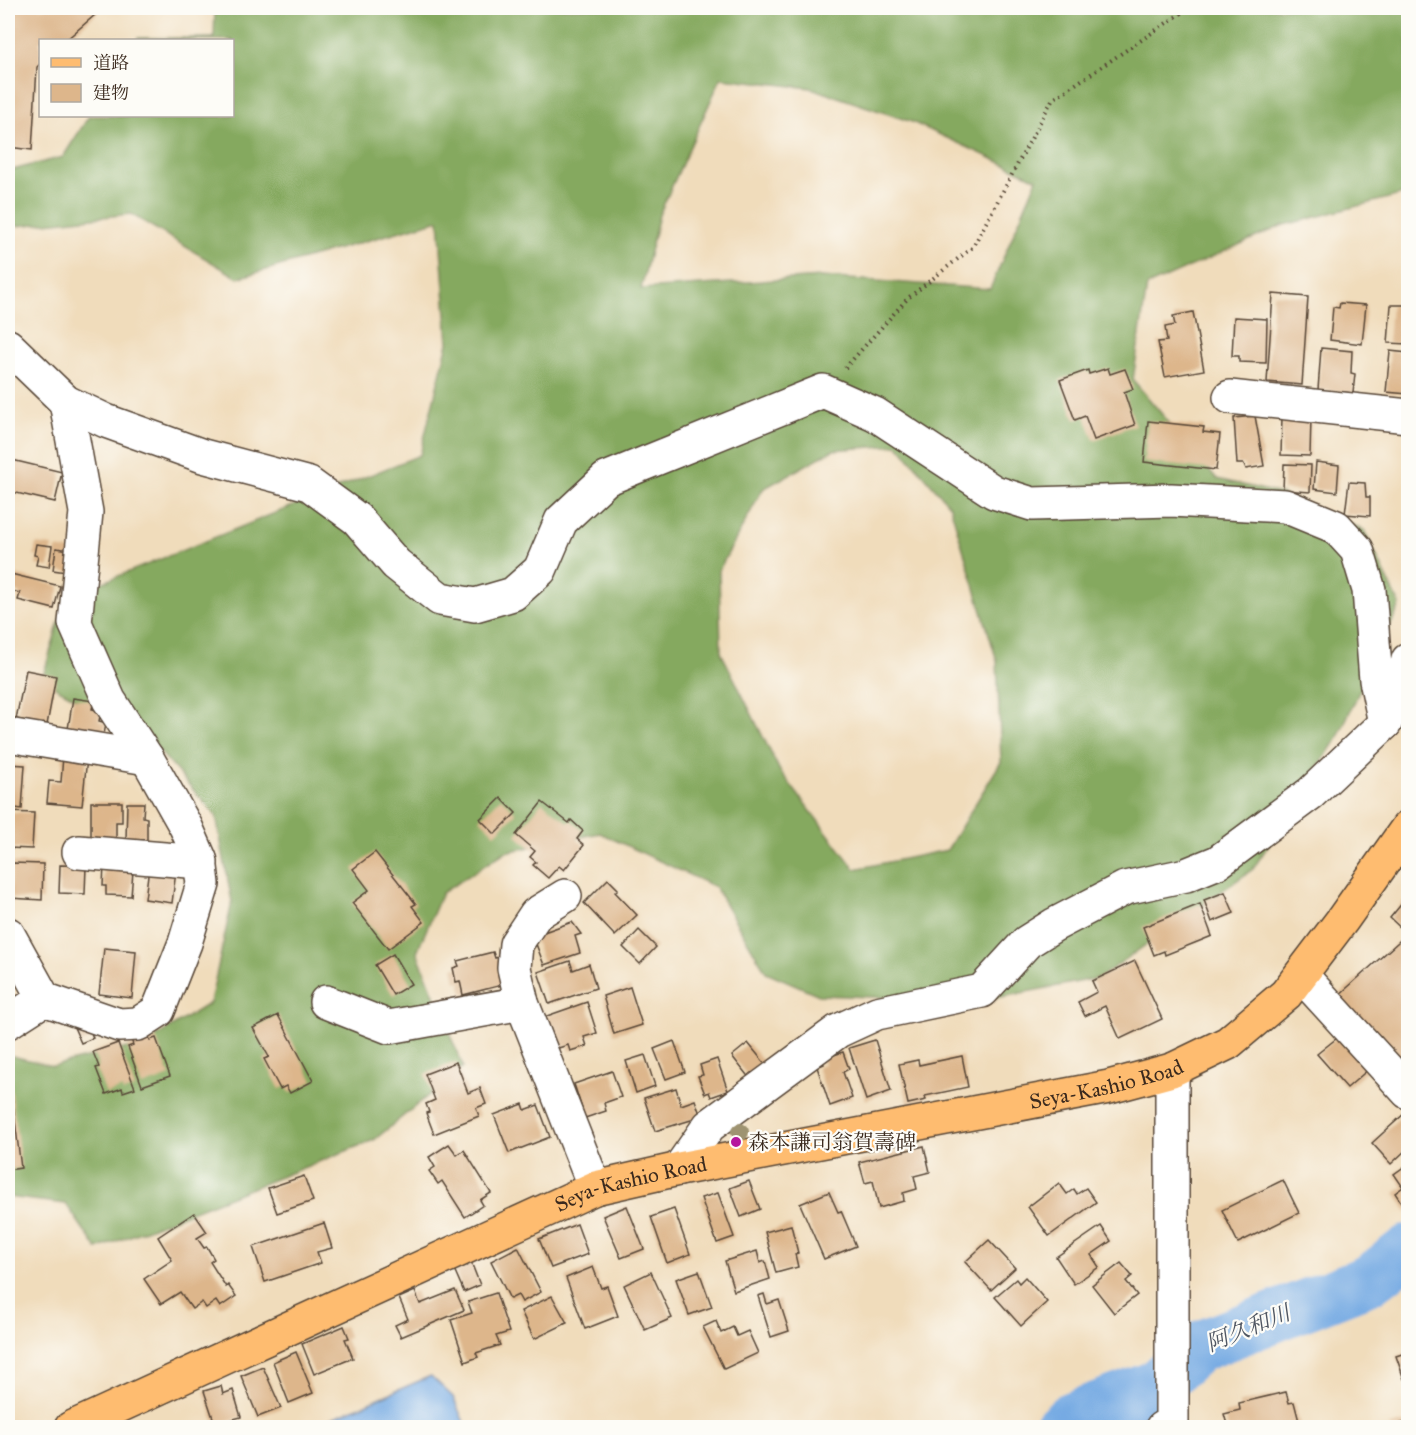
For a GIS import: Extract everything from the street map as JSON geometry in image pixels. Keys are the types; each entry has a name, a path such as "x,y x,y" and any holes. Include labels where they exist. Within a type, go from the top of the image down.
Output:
{"main road":[{"name":"Seya-Kashio Road","path":"71,1428 595,1188 679,1169 1109,1087 1172,1070 1228,1044 1286,994 1344,919 1408,827"}],"street":[{"path":"8,346 66,402 106,421 203,456 309,484 357,519 396,564 440,599 475,605 513,594 540,570 561,521 606,479 823,392 875,414 994,492 1032,504 1171,500 1285,506 1336,527 1357,550 1368,590 1376,680 1385,723"},
{"path":"1230,397 1408,416"},
{"path":"8,934 44,999 119,1025 138,1024 158,1011 185,943 203,884 201,862 186,827 147,758 109,699 75,623 86,512 66,402"},
{"path":"679,1169 709,1126 838,1031 877,1013 982,991 1027,942 1054,925 1125,888 1186,875 1218,862 1311,793 1385,723 1399,694 1408,660"},
{"path":"8,735 147,758"},
{"path":"79,852 201,862"},
{"path":"565,896 536,914 516,944 514,968 522,1003 595,1188"},
{"path":"1300,975 1408,1092"},
{"path":"8,1022 44,999"},
{"path":"326,1002 389,1027 522,1003"},
{"path":"1167,1414 1172,1362 1172,1070"}],"path":[{"path":"823,392 908,298 973,247 1052,99 1189,8"}],"green space":[{"path":"215,8 444,8 454,11 465,8 1408,8 1408,193 1281,226 1147,286 1133,380 1217,479 1281,494 1364,530 1400,605 1338,737 1253,869 1099,978 980,1001 819,995 766,972 715,887 600,833 505,852 442,893 417,952 463,1067 374,1140 97,1249 66,1204 8,1197 8,1055 53,1066 144,1044 210,1003 232,902 216,816 147,737 42,680 66,597 420,455 448,343 439,220 238,278 131,214 8,227 8,171 63,157 88,117 234,117 234,39 138,38 214,38","holes":["721,78 811,88 912,122 1037,179 990,289 821,277 641,289 659,215","898,445 950,506 997,661 1001,762 947,850 855,869 780,771 721,652 719,570 763,489 833,450"]}],"water":[{"path":"431,1376 453,1397 466,1427 311,1427"}],"building":[{"path":"8,8 103,8 67,39 39,39 32,150 8,147"},
{"path":"1273,294 1308,297 1302,385 1267,382"},
{"path":"1340,303 1366,305 1362,344 1330,340 1333,307 1339,308"},
{"path":"1391,305 1408,305 1408,344 1388,343"},
{"path":"1193,312 1204,370 1165,377 1158,342 1167,341 1165,327 1175,325 1173,316"},
{"path":"1234,317 1267,319 1266,363 1239,362 1239,356 1232,356"},
{"path":"1321,348 1352,351 1351,373 1355,374 1353,393 1318,390"},
{"path":"1390,351 1408,353 1408,394 1386,392"},
{"path":"1108,368 1110,374 1125,369 1133,389 1124,392 1135,425 1094,440 1085,416 1075,420 1060,380 1088,370 1089,374"},
{"path":"1255,416 1264,466 1246,469 1244,464 1237,464 1234,418"},
{"path":"1282,416 1311,417 1310,456 1281,455"},
{"path":"1148,421 1204,427 1203,432 1220,434 1216,470 1144,462"},
{"path":"8,459 62,472 55,502 8,491"},
{"path":"1316,462 1339,465 1337,492 1314,489"},
{"path":"1284,464 1311,465 1310,492 1283,490"},
{"path":"1349,482 1365,483 1366,497 1370,497 1370,516 1345,514"},
{"path":"36,544 52,546 49,567 36,565 38,556 34,555"},
{"path":"56,548 77,551 73,573 53,570"},
{"path":"11,574 60,586 54,609 18,600 20,593 8,590"},
{"path":"26,670 56,676 47,725 16,719"},
{"path":"73,698 94,701 92,709 101,711 99,721 106,723 104,735 68,729"},
{"path":"63,756 87,758 82,806 47,803 49,781 61,782"},
{"path":"8,764 25,765 22,809 8,807"},
{"path":"501,798 516,813 495,834 480,819"},
{"path":"91,802 122,802 122,822 116,822 116,839 91,838"},
{"path":"542,802 569,823 571,820 583,831 577,839 584,845 564,870 559,866 548,878 533,865 536,862 530,857 535,851 516,835"},
{"path":"127,803 144,803 143,817 147,818 147,840 126,840"},
{"path":"8,812 34,813 32,849 8,848"},
{"path":"375,852 416,904 412,906 424,922 388,949 352,903 369,890 353,869"},
{"path":"12,863 43,864 42,900 10,898"},
{"path":"104,864 133,871 131,896 106,895 106,886 103,886"},
{"path":"60,865 86,866 85,894 59,893"},
{"path":"149,867 176,871 172,903 145,899"},
{"path":"608,879 618,889 615,892 637,915 615,936 584,903"},
{"path":"1225,892 1234,913 1212,922 1204,900"},
{"path":"1408,896 1408,1073 1338,996 1407,934 1390,918"},
{"path":"1200,904 1212,936 1165,955 1164,951 1154,955 1143,927"},
{"path":"572,922 581,934 575,936 580,953 544,965 533,936"},
{"path":"639,930 656,947 640,964 623,947"},
{"path":"104,948 136,951 132,998 99,994"},
{"path":"493,952 495,958 499,957 506,984 463,995 460,981 456,982 453,968 459,966 457,961"},
{"path":"393,954 411,984 393,995 375,965"},
{"path":"570,961 573,970 589,964 596,988 549,1004 538,972"},
{"path":"1135,961 1162,1019 1120,1039 1105,1006 1085,1016 1078,1002 1097,992 1092,981"},
{"path":"630,987 642,1025 614,1034 603,996"},
{"path":"587,1002 597,1033 584,1037 587,1046 570,1051 568,1045 555,1049 544,1017"},
{"path":"278,1015 313,1081 290,1093 286,1086 280,1089 264,1059 269,1057 253,1028"},
{"path":"86,1020 93,1038 81,1043 73,1025"},
{"path":"148,1033 150,1040 156,1038 170,1076 142,1086 128,1047 133,1045 131,1039"},
{"path":"1342,1034 1371,1067 1347,1088 1317,1054"},
{"path":"875,1040 891,1091 866,1100 849,1048"},
{"path":"674,1041 685,1072 666,1079 654,1049"},
{"path":"118,1043 135,1088 123,1092 122,1088 106,1094 96,1068 99,1067 93,1052"},
{"path":"748,1043 766,1065 750,1079 732,1056"},
{"path":"843,1052 849,1069 843,1072 852,1098 830,1106 817,1067 824,1064 822,1059"},
{"path":"645,1055 655,1086 636,1093 626,1061"},
{"path":"962,1056 968,1087 925,1096 926,1100 908,1104 899,1064 918,1060 919,1065"},
{"path":"717,1059 728,1091 711,1097 709,1092 705,1094 698,1076 703,1075 700,1065"},
{"path":"456,1062 468,1093 480,1088 486,1104 476,1108 479,1116 434,1134 426,1113 429,1112 426,1104 435,1100 425,1074"},
{"path":"8,1065 21,1168 8,1170"},
{"path":"612,1071 621,1097 604,1103 606,1111 585,1118 574,1084"},
{"path":"676,1088 681,1105 695,1100 701,1117 655,1131 644,1098"},
{"path":"523,1104 525,1110 538,1105 550,1137 509,1153 494,1115"},
{"path":"1405,1113 1408,1118 1408,1148 1391,1164 1372,1143"},
{"path":"449,1144 457,1155 464,1150 491,1193 480,1200 483,1205 465,1217 442,1181 438,1184 429,1171 435,1167 429,1157"},
{"path":"924,1146 930,1172 914,1176 917,1189 903,1193 904,1201 879,1208 873,1181 865,1183 859,1162"},
{"path":"1408,1164 1408,1213 1395,1193 1403,1187 1394,1174"},
{"path":"304,1176 313,1201 277,1213 268,1188"},
{"path":"1283,1180 1299,1213 1238,1243 1222,1210"},
{"path":"749,1181 760,1209 741,1217 730,1188"},
{"path":"1059,1183 1067,1194 1074,1189 1077,1194 1086,1188 1096,1202 1049,1236 1028,1207"},
{"path":"829,1192 838,1212 841,1211 856,1246 824,1259 800,1204"},
{"path":"718,1193 734,1237 717,1243 701,1198"},
{"path":"627,1206 644,1249 621,1258 603,1216"},
{"path":"674,1209 690,1254 667,1263 651,1217"},
{"path":"194,1213 207,1232 197,1238 204,1248 207,1247 214,1259 210,1262 226,1287 228,1285 236,1296 220,1307 216,1301 206,1308 202,1302 192,1309 180,1292 161,1304 144,1279 172,1260 158,1237"},
{"path":"324,1223 332,1248 317,1252 321,1263 265,1282 253,1247"},
{"path":"577,1224 588,1254 551,1268 539,1239"},
{"path":"791,1225 798,1253 795,1254 798,1267 776,1273 765,1232"},
{"path":"1101,1226 1111,1241 1091,1255 1099,1267 1074,1284 1056,1257"},
{"path":"989,1240 1015,1268 991,1290 965,1262"},
{"path":"518,1247 541,1292 522,1302 518,1295 510,1299 491,1261"},
{"path":"757,1251 760,1263 765,1261 770,1279 734,1291 725,1261"},
{"path":"471,1262 480,1285 464,1292 454,1269"},
{"path":"1121,1263 1132,1276 1126,1281 1137,1295 1114,1313 1092,1285"},
{"path":"593,1267 601,1288 607,1286 618,1316 585,1329 566,1278"},
{"path":"699,1271 712,1307 689,1315 676,1279"},
{"path":"651,1272 672,1318 645,1330 624,1285"},
{"path":"1025,1277 1047,1302 1021,1326 995,1297 1016,1279 1019,1283"},
{"path":"455,1290 464,1310 401,1337 395,1325 408,1319 399,1298 415,1291 420,1304"},
{"path":"496,1293 509,1332 496,1336 500,1345 476,1353 478,1357 465,1362 451,1320 472,1313 468,1302"},
{"path":"764,1294 767,1304 779,1300 789,1331 771,1337 758,1296"},
{"path":"552,1296 567,1323 534,1339 521,1311"},
{"path":"716,1321 721,1333 733,1327 737,1336 748,1331 758,1353 724,1369 703,1327"},
{"path":"344,1326 349,1338 345,1339 353,1358 314,1374 302,1344"},
{"path":"296,1352 313,1393 289,1403 273,1362"},
{"path":"1408,1352 1408,1378 1404,1379 1396,1356"},
{"path":"263,1367 281,1408 258,1417 241,1376"},
{"path":"221,1386 223,1394 233,1390 241,1417 215,1424 204,1391"},
{"path":"1286,1392 1289,1403 1294,1402 1300,1425 1296,1425 1297,1428 1228,1428 1224,1414 1240,1410 1239,1403"},
{"path":"1408,1422 1408,1428 1390,1428 1389,1426"}],"waterway":[{"name":"阿久和川","path":"1059,1428 1071,1417 1155,1386 1198,1347 1371,1279 1408,1250"}],"place":[{"name":"森本謙司翁賀壽碑","path":"736,1142"}]}
